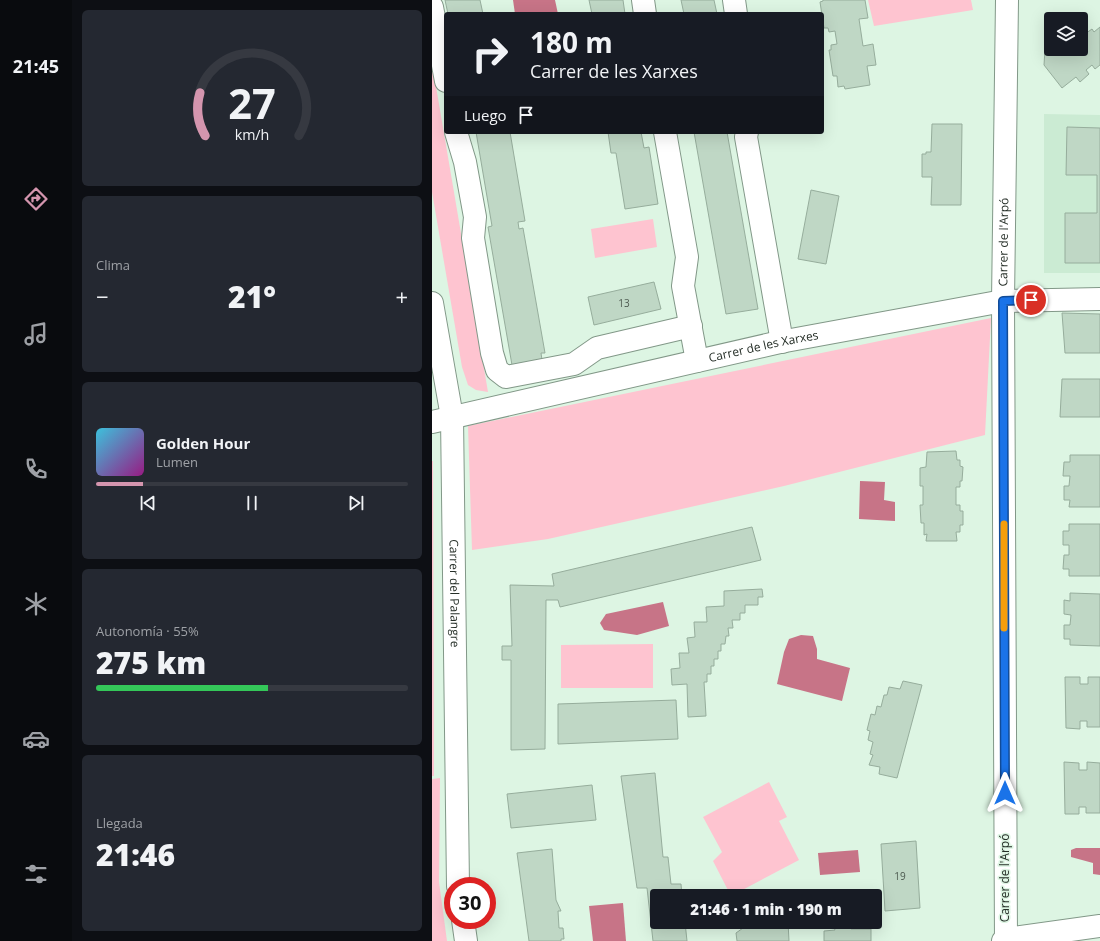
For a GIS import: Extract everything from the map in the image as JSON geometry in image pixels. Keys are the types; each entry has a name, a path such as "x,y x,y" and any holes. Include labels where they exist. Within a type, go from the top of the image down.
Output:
{"street":[{"path":"642,0 645,12"},
{"path":"734,0 736,12"},
{"name":"Carrer de l'Arpó","path":"1004,940 1003,301 1007,0"},
{"path":"432,7 444,70"},
{"path":"457,134 465,162 475,218 473,238 492,353 497,370 506,377 574,364 597,348 691,326"},
{"path":"665,134 686,257 683,286 697,361"},
{"path":"747,134 782,342"},
{"name":"Carrer de les Xarxes","path":"442,420 782,342 1003,301 1100,299"},
{"name":"Carrer del Palangre","path":"432,303 442,420 458,877"},
{"path":"1004,940 1100,926"},
{"path":"464,929 466,941"}],"shaded area":[{"path":"513,0 555,0 558,12 515,12"},
{"path":"868,0 971,0 973,10 874,26"},
{"path":"432,63 488,392 476,390 468,385 462,367 432,192"},
{"path":"1044,114 1100,115 1100,273 1044,273"},
{"path":"653,219 657,247 595,258 591,229"},
{"path":"991,318 985,435 784,486 548,539 472,550 468,426"},
{"path":"433,461 434,776 432,776"},
{"path":"860,481 885,482 884,500 895,502 895,521 859,519"},
{"path":"663,602 669,626 637,635 604,630 600,623 606,614"},
{"path":"801,635 813,636 817,649 817,659 850,668 842,701 777,684 784,652 789,639"},
{"path":"653,644 653,688 561,688 561,645"},
{"path":"440,778 439,882 444,929 445,929 447,941 432,941 432,779"},
{"path":"769,782 787,817 779,821 799,860 744,889 727,889 713,861 722,852 703,817"},
{"path":"1076,848 1100,848 1100,875 1093,874 1093,863 1071,857 1071,850"},
{"path":"858,850 860,872 820,875 818,853"},
{"path":"623,903 626,941 593,941 589,906"}],"building":[{"path":"445,0 480,0 483,12 448,12"},
{"path":"589,0 623,0 625,12 592,12"},
{"path":"681,0 714,0 717,12 684,12"},
{"path":"865,0 868,18 859,19 863,46 873,44 876,65 867,66 870,85 845,89 844,86 838,87 837,76 833,76 829,50 831,50 831,45 837,44 835,31 829,32 828,28 824,28 824,12 822,12 820,2"},
{"path":"1100,27 1100,65 1095,69 1092,65 1086,70 1089,74 1080,82 1076,77 1062,88 1044,65 1045,56 1088,56 1088,32 1092,29 1094,32"},
{"path":"932,124 962,124 961,205 931,205 932,177 922,177 922,154 931,152"},
{"path":"1067,127 1100,128 1100,263 1065,263 1065,213 1097,213 1097,175 1066,175"},
{"path":"476,134 510,134 525,221 518,222 519,229 523,228 545,353 541,353 542,360 512,365 488,227 492,226"},
{"path":"608,134 641,134 644,148 649,147 658,204 625,209 616,153 611,153"},
{"path":"694,134 727,134 758,309 726,314"},
{"path":"811,190 839,196 826,264 798,259"},
{"path":"654,282 661,309 594,325 588,297"},
{"path":"1062,313 1100,314 1100,353 1065,353"},
{"path":"1062,379 1100,379 1100,417 1060,417"},
{"path":"956,451 957,460 960,460 960,466 963,467 960,487 956,487 956,505 960,505 960,511 963,511 963,525 960,525 960,532 956,532 957,541 926,541 927,534 924,535 924,523 921,523 920,505 923,505 923,486 920,486 920,468 926,467 927,452"},
{"path":"1070,455 1100,455 1100,507 1069,507 1070,500 1064,500 1064,486 1069,486 1070,476 1063,476 1064,462 1070,462"},
{"path":"1069,524 1100,524 1100,576 1069,576 1069,569 1063,569 1064,555 1069,555 1069,545 1063,545 1063,531 1069,531"},
{"path":"752,527 761,560 560,607 558,600 546,600 545,749 511,750 511,660 502,660 502,646 512,646 510,585 554,586 552,574"},
{"path":"762,589 763,597 758,597 758,605 745,605 745,613 740,613 740,620 732,620 733,628 728,628 729,636 726,636 725,644 721,644 721,651 718,651 718,659 714,659 714,666 711,666 711,674 707,674 707,682 704,682 706,716 688,717 687,684 672,685 671,669 680,668 679,653 689,653 687,638 695,637 694,622 707,622 706,607 724,606 724,591"},
{"path":"1070,593 1100,594 1100,646 1070,645 1070,639 1064,639 1064,625 1070,625 1071,615 1064,614 1064,600 1070,601"},
{"path":"1065,677 1080,677 1080,684 1088,684 1088,677 1100,677 1100,727 1087,727 1087,721 1080,721 1080,729 1066,728"},
{"path":"903,681 922,685 897,778 879,774 880,767 869,765 873,755 870,754 873,742 868,740 870,731 867,730 871,714 875,715 877,706 881,707 884,695 887,695 889,687 900,689"},
{"path":"676,700 678,739 558,744 558,704"},
{"path":"1064,762 1079,763 1079,770 1087,770 1087,762 1100,763 1100,813 1086,813 1086,807 1079,807 1079,814 1065,814"},
{"path":"655,773 663,857 668,857 671,884 681,884 681,889 650,889 650,914 647,888 637,888 621,776"},
{"path":"592,785 596,820 511,828 507,794"},
{"path":"916,841 920,908 885,911 881,844"},
{"path":"552,849 556,900 561,911 558,911 559,928 563,928 564,939 561,939 561,941 529,941 517,853"},
{"path":"652,929 686,929 687,941 653,941"},
{"path":"742,929 788,929 789,941 737,941 736,933"},
{"path":"871,929 871,941 824,941 824,931"}],"slow traffic":[{"path":"1004,524 1004,628"}],"route":[{"path":"1005,793 1003,301 1031,300"}]}
